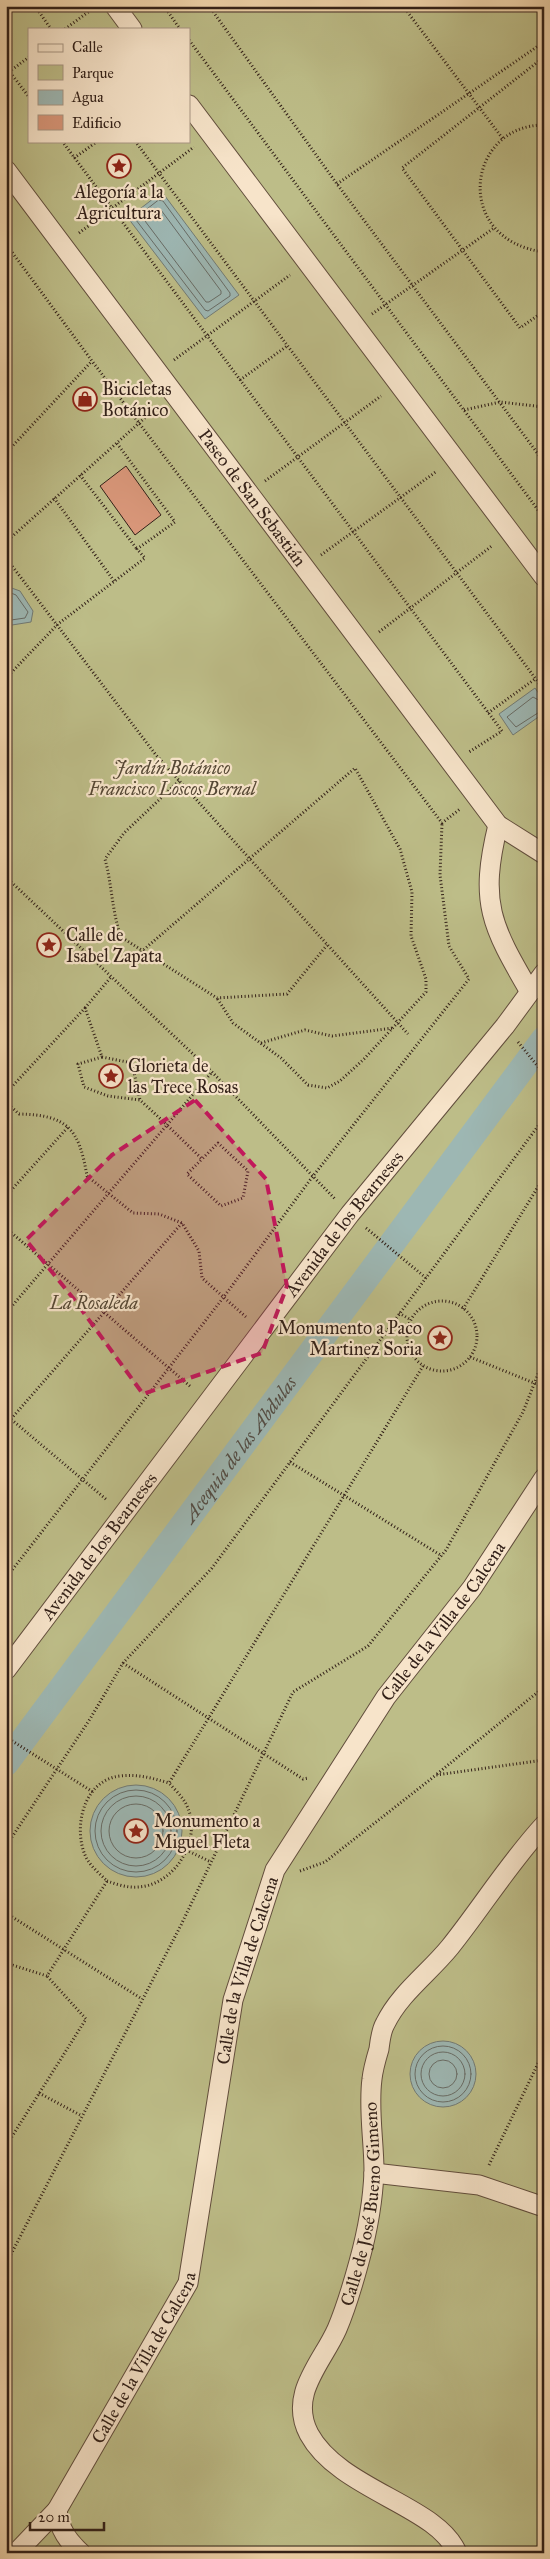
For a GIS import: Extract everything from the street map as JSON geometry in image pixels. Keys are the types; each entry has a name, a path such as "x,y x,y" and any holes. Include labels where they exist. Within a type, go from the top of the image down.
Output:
{"street":[{"path":"115,6 131,28"},
{"path":"190,106 544,577"},
{"name":"Paseo de San Sebastián","path":"6,170 498,825 544,854"},
{"path":"498,825 492,850 489,898 494,926 530,992"},
{"name":"Avenida de los Bearneses","path":"6,1670 350,1214 505,1026 544,974"},
{"name":"Calle de la Villa de Calcena","path":"16,2553 57,2510 188,2283 233,2000 275,1870 386,1697 472,1588 544,1478"},
{"name":"Calle de José Bueno Gimeno","path":"457,2553 452,2541 436,2527 361,2484 320,2450 304,2421 303,2404 305,2388 313,2368 337,2330 359,2262 369,2215 374,2173 372,2080 384,2025 406,1993 449,1948 524,1846 544,1825"},
{"path":"374,2173 479,2185 544,2207"},
{"path":"57,2510 63,2532 81,2553"}],"path":[{"path":"35,6 51,28"},
{"path":"66,28 95,6"},
{"path":"164,6 179,28"},
{"path":"209,6 337,184 544,462"},
{"path":"403,6 503,139"},
{"path":"190,41 544,518"},
{"path":"337,184 471,94 544,42"},
{"path":"544,57 402,168 520,328 544,311"},
{"path":"8,73 28,58"},
{"path":"6,67 8,73 28,96"},
{"path":"544,125 521,129 503,139 490,154 482,172 480,191 484,211 494,228 508,241 516,245 525,249 544,252"},
{"path":"62,245 158,172 211,135"},
{"path":"63,142 502,731 453,763"},
{"path":"74,158 97,142"},
{"path":"136,142 544,690"},
{"path":"355,326 494,228"},
{"path":"6,244 92,361 442,824 440,875 449,946 469,979 313,1176 223,1298 6,1578"},
{"path":"158,372 308,263"},
{"path":"240,380 287,346"},
{"path":"6,453 92,361"},
{"path":"249,494 296,456 345,423 398,382"},
{"path":"6,542 116,442 174,394"},
{"path":"464,410 500,402 544,407"},
{"path":"116,442 175,522 137,549"},
{"path":"305,568 455,458"},
{"path":"6,678 58,624 145,558 80,475"},
{"path":"54,498 114,582"},
{"path":"362,645 511,532"},
{"path":"6,558 156,755 408,1034"},
{"path":"488,713 535,679"},
{"path":"141,952 355,768 400,849 412,892 411,936 426,979 426,992 352,1070 327,1088 308,1085 281,1058 233,1023 217,998 141,952 121,937 115,920 111,881 105,859 124,834 179,781"},
{"path":"442,824 476,796"},
{"path":"6,876 111,978 212,1072 350,1214"},
{"path":"217,998 287,994 327,945"},
{"path":"6,1093 86,1008 111,978"},
{"path":"86,1008 102,1057"},
{"path":"261,1044 305,1030 332,1036 393,1028"},
{"path":"519,1044 543,1073"},
{"path":"140,1100 108,1096 84,1087 78,1064 102,1057 132,1063 140,1100 202,1159"},
{"path":"6,1313 212,1072"},
{"path":"6,1102 19,1114 45,1114 69,1126 82,1148 88,1176 133,1213 159,1214 182,1223 199,1251 202,1278 223,1298 263,1330"},
{"path":"6,1846 57,1770 123,1663 212,1568 544,1118"},
{"path":"6,1196 69,1126"},
{"path":"218,1143 248,1171 243,1198 221,1206 187,1174 202,1159 218,1143"},
{"path":"463,1308 544,1178"},
{"path":"11,1419 105,1314 182,1223"},
{"path":"6,1228 208,1402"},
{"path":"372,1233 426,1278"},
{"path":"442,1301 453,1303 463,1308 471,1317 476,1328 477,1340 470,1357 457,1368 446,1371 434,1370 423,1366 409,1348 407,1337 411,1320 421,1308 431,1303 442,1301"},
{"path":"400,1313 411,1320"},
{"path":"470,1357 544,1387"},
{"path":"6,2264 142,2000 294,1692 368,1646 442,1556 523,1412 544,1360"},
{"path":"169,1783 423,1366"},
{"path":"6,1415 124,1515"},
{"path":"290,1462 343,1497 442,1556"},
{"path":"123,1663 303,1779 336,1774"},
{"path":"284,1856 300,1872 325,1862 436,1775 544,1686"},
{"path":"6,1737 93,1792"},
{"path":"436,1775 544,1760"},
{"path":"145,1775 169,1783 186,1803 192,1820 186,1850 172,1874 138,1888 107,1881 86,1857 80,1838 81,1815 88,1797 93,1792 100,1784 118,1776 145,1775"},
{"path":"186,1850 211,1862"},
{"path":"47,1976 107,1881"},
{"path":"6,1914 142,2000"},
{"path":"6,1963 47,1976 86,2019 6,2146"},
{"path":"479,2185 544,2051"},
{"path":"40,2094 82,2116"}],"highlighted area":[{"path":"195,1100 266,1179 287,1286 262,1353 143,1394 73,1298 26,1240 112,1155"}],"green space":[{"path":"6,6 544,6 544,2553 6,2553"}],"water":[{"path":"162,192 239,295 205,319 128,218"},
{"path":"6,586 20,591 33,611 31,622 12,625 6,631"},
{"path":"535,688 544,701 544,713 513,735 499,714"},
{"path":"136,1785 154,1788 169,1798 179,1813 182,1831 179,1849 169,1864 154,1874 136,1877 118,1874 103,1864 93,1849 90,1831 93,1813 103,1798 118,1788"},
{"path":"443,2041 456,2044 466,2051 473,2061 476,2074 473,2087 466,2097 456,2104 443,2107 430,2104 420,2097 413,2087 410,2074 413,2061 420,2051 430,2044"}],"building":[{"path":"126,466 161,515 135,535 100,486"}],"waterway":[{"name":"Acequia de las Abdulas","path":"6,1763 544,1039"}],"place":[{"name":"Alegoría a la Agricultura","path":"119,166"},
{"name":"Bicicletas Botánico","path":"85,399"},
{"name":"Calle de Isabel Zapata","path":"49,945"},
{"name":"Glorieta de las Trece Rosas","path":"111,1076"},
{"name":"Monumento a Paco Martinez Soria","path":"440,1338"},
{"name":"Monumento a Miguel Fleta","path":"136,1831"}],"park label":[{"name":"Jardín Botánico Francisco Loscos Bernal","path":"172,778"},
{"name":"La Rosaleda","path":"94,1303"}]}
